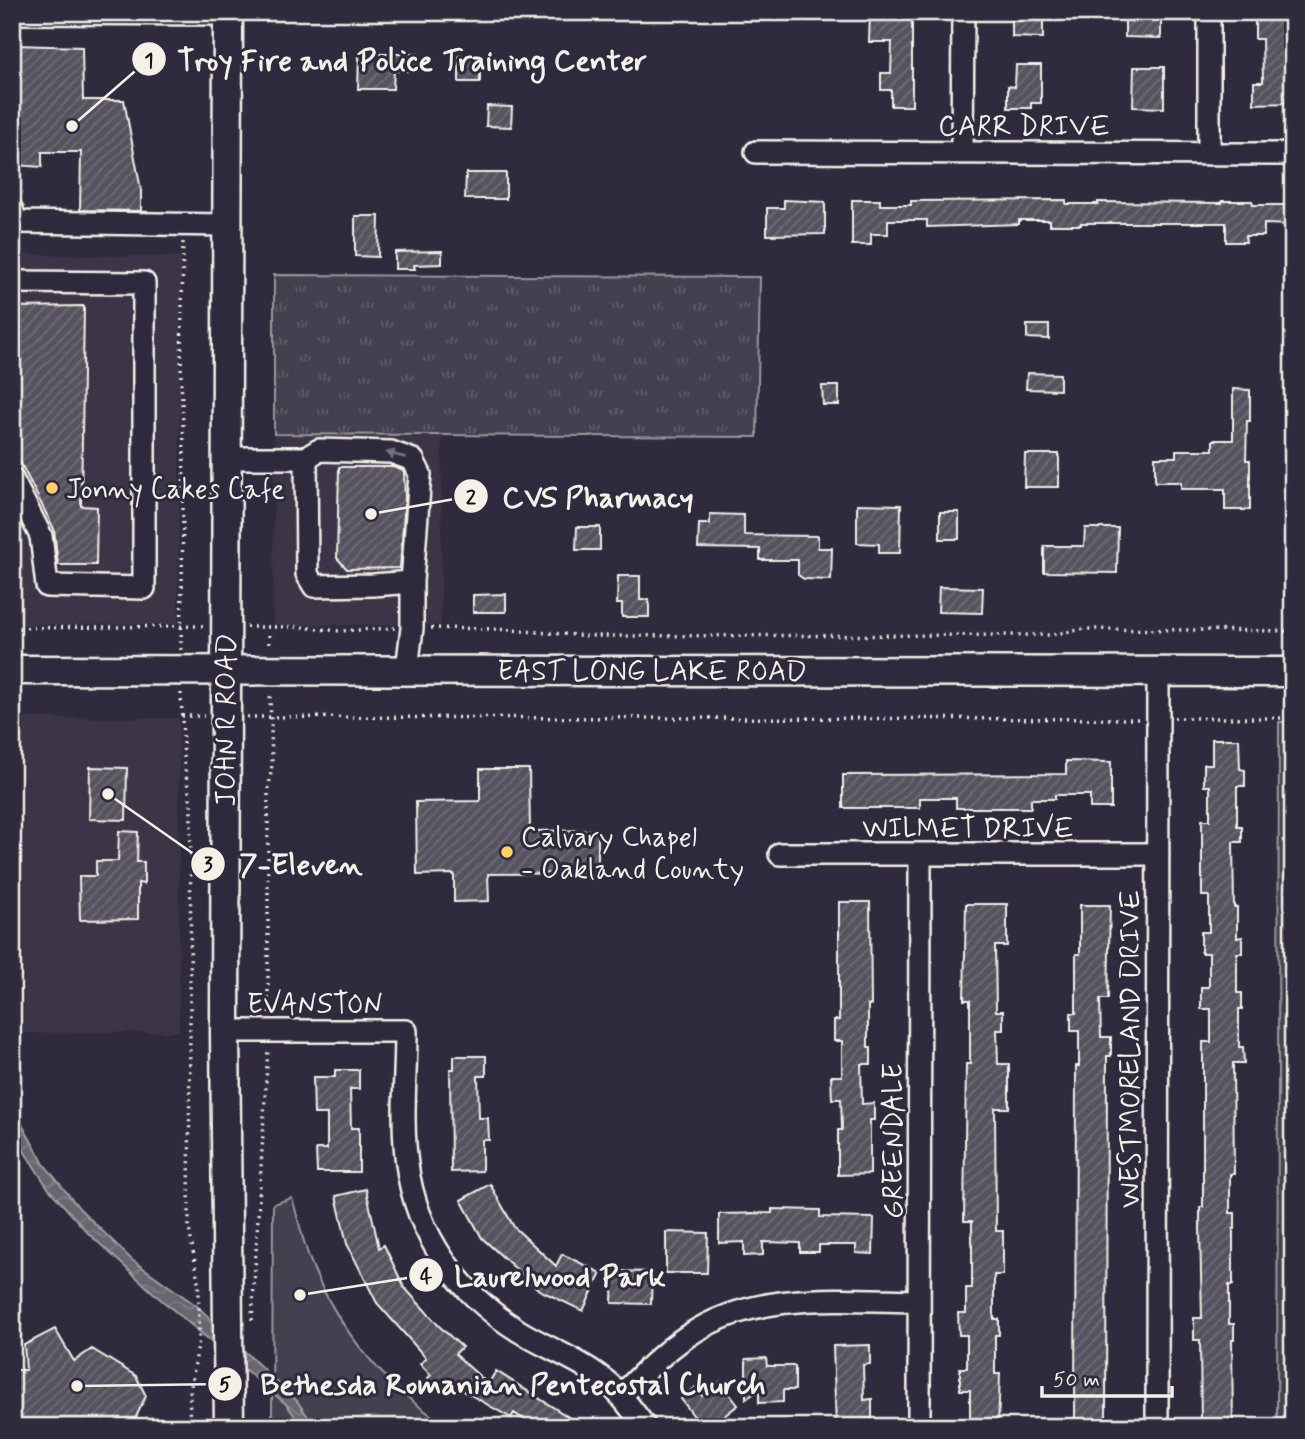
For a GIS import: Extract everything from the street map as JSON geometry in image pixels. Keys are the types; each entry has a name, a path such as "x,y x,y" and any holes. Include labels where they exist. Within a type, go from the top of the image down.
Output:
{"main road":[{"name":"JOHN R ROAD","path":"228,13 225,1031 229,1427"},
{"name":"EAST LONG LAKE ROAD","path":"12,670 1293,672"}],"street":[{"path":"962,152 963,12"},
{"path":"1209,12 1209,154"},
{"path":"12,13 228,13"},
{"name":"CARR DRIVE","path":"756,152 1293,154"},
{"path":"12,210 18,222 227,225"},
{"path":"12,282 144,283 144,588 47,586 41,536 12,479"},
{"path":"227,458 306,458 319,450 391,452 413,460 420,474 412,582 412,628 407,670"},
{"path":"306,458 307,574 314,586 373,586 412,582"},
{"name":"WESTMORELAND DRIVE","path":"1157,1427 1158,671"},
{"name":"WILMET DRIVE","path":"779,854 1157,854"},
{"name":"GREENDALE","path":"919,1427 920,855"},
{"name":"EVANSTON","path":"225,1031 406,1031 406,1162 414,1199 426,1233 447,1267 483,1306 520,1332 584,1366 621,1396"},
{"path":"645,1427 621,1396 652,1364 689,1334 709,1323 743,1310 797,1300 919,1300"}],"path":[{"path":"181,640 183,241"},
{"path":"12,628 191,626"},
{"path":"257,627 299,627 332,631 400,628"},
{"path":"429,628 497,629 565,636 766,637 1049,635 1086,629 1293,631"},
{"path":"268,1012 268,794 272,765 270,705"},
{"path":"180,709 184,763 191,804 189,1228 199,1286 199,1340 190,1392 189,1427"},
{"path":"182,716 191,716"},
{"path":"262,717 1147,718"},
{"path":"1170,718 1293,718"},
{"path":"252,1325 268,1049"}],"shaded area":[{"path":"12,254 181,257 178,624 21,625 12,603"},
{"path":"274,434 442,434 441,625 273,625"},
{"path":"23,718 179,718 179,1032 24,1033"}],"green space":[{"path":"274,275 760,277 757,437 274,434"},
{"path":"1279,722 1293,722 1293,1427 1277,1427"},
{"path":"292,1198 312,1265 351,1336 386,1377 449,1427 272,1427 273,1204"}],"water":[{"path":"12,1107 44,1164 80,1209 132,1260 197,1306 297,1401 315,1427 303,1427 286,1404 159,1298 87,1232 48,1188 13,1134"}],"building":[{"path":"870,12 912,12 912,106 891,106 891,90 881,90 881,73 891,73 892,42 869,42"},
{"path":"1012,12 1043,12 1043,38 1012,37"},
{"path":"1133,12 1156,12 1156,20 1161,20 1161,38 1125,37 1125,20 1133,20"},
{"path":"1261,12 1286,12 1286,61 1292,61 1293,103 1254,104 1254,82 1263,82 1262,39 1255,39 1255,20 1261,20"},
{"path":"15,45 82,47 83,100 124,100 141,190 141,211 80,210 81,152 42,152 42,167 15,165"},
{"path":"359,54 418,54 418,71 394,71 393,89 358,89"},
{"path":"459,56 480,56 480,82 459,82"},
{"path":"1016,65 1041,65 1041,103 1031,103 1031,108 1008,108 1008,86 1015,87"},
{"path":"1134,67 1164,67 1164,108 1133,107"},
{"path":"487,106 512,107 511,127 486,126"},
{"path":"466,173 506,173 506,199 465,199"},
{"path":"784,200 825,202 825,234 767,235 767,208 784,208"},
{"path":"852,200 880,200 880,205 911,205 911,201 1066,200 1066,204 1098,204 1252,201 1253,205 1293,205 1293,225 1264,224 1264,236 1245,236 1246,242 1226,242 1226,223 1050,225 1050,220 1019,220 1019,224 927,227 927,220 888,220 888,234 871,234 871,245 852,245"},
{"path":"355,216 379,216 378,257 355,256"},
{"path":"442,251 442,264 414,265 415,269 395,269 395,252"},
{"path":"84,306 81,506 97,507 96,565 58,565 54,529 12,446 12,307"},
{"path":"1027,325 1049,325 1049,339 1027,338"},
{"path":"1027,373 1060,374 1060,390 1026,389"},
{"path":"822,386 839,386 839,405 823,405"},
{"path":"1233,389 1250,390 1246,460 1250,460 1250,510 1225,510 1225,489 1181,489 1181,482 1155,482 1155,457 1176,457 1176,450 1213,450 1213,440 1233,440"},
{"path":"1025,454 1059,454 1059,487 1024,487"},
{"path":"339,467 393,467 404,471 405,499 400,568 347,569 337,558"},
{"path":"857,504 901,505 900,553 879,553 879,544 857,543"},
{"path":"940,512 959,512 959,539 940,539"},
{"path":"710,514 744,515 744,535 818,536 818,548 832,548 831,580 804,579 798,575 798,560 760,560 760,549 698,548 699,524 710,524"},
{"path":"577,527 600,527 600,550 576,550"},
{"path":"1085,528 1118,528 1117,573 1044,572 1044,546 1084,546"},
{"path":"618,576 640,576 640,600 649,600 649,617 622,617 622,604 617,604"},
{"path":"939,587 983,588 982,613 938,612"},
{"path":"506,594 506,612 473,612 473,595"},
{"path":"1212,739 1239,739 1240,769 1245,770 1245,786 1237,786 1237,826 1242,826 1242,842 1233,842 1234,907 1237,907 1237,938 1242,937 1242,953 1237,953 1237,993 1242,993 1242,1009 1239,1009 1239,1047 1243,1047 1244,1063 1233,1063 1234,1174 1230,1174 1230,1213 1235,1213 1235,1229 1233,1285 1229,1285 1229,1324 1234,1324 1233,1427 1201,1427 1200,1340 1194,1340 1194,1318 1202,1318 1200,1207 1203,1207 1203,1042 1211,1042 1211,1009 1201,1009 1201,987 1209,987 1209,953 1201,953 1201,932 1209,932 1209,896 1202,896 1202,820 1210,820 1210,786 1204,786 1204,764 1212,764"},
{"path":"1066,761 1111,762 1111,808 1090,808 1090,795 1055,795 1055,799 1031,799 1031,808 956,808 956,798 920,798 920,808 843,808 843,775 1066,774"},
{"path":"90,767 127,768 126,820 89,819"},
{"name":"Calvary Chapel - Oakland County","path":"480,769 529,769 530,831 598,830 598,873 488,874 489,901 454,902 454,874 417,875 416,802 480,801"},
{"path":"119,831 138,832 137,862 144,862 144,884 138,883 138,919 80,920 79,876 96,876 96,861 118,861"},
{"path":"839,902 870,902 871,1005 868,1005 868,1047 871,1047 871,1064 861,1064 862,1104 874,1103 874,1120 870,1120 870,1174 838,1175 838,1130 842,1130 841,1099 832,1099 831,1076 842,1076 842,1041 834,1041 834,1020 839,1020"},
{"path":"966,904 1007,904 1007,946 995,946 996,1011 1003,1011 1003,1030 997,1030 998,1064 1009,1064 1009,1108 995,1108 996,1231 1003,1231 1003,1275 994,1275 994,1319 999,1319 999,1335 995,1335 995,1374 1000,1374 998,1427 970,1427 970,1390 960,1390 960,1368 967,1368 967,1335 959,1335 958,1313 966,1313 966,1288 972,1288 972,1221 964,1221 966,1064 970,1064 970,1000 964,1000"},
{"path":"1080,905 1110,905 1108,999 1100,999 1101,1037 1111,1037 1111,1056 1107,1056 1106,1427 1075,1427 1076,1066 1079,1066 1079,1031 1071,1031 1071,1013 1076,1013 1076,954 1080,954"},
{"path":"454,1056 486,1056 486,1076 478,1076 479,1118 488,1118 489,1140 482,1140 482,1171 451,1172 450,1069 454,1069"},
{"path":"335,1070 359,1070 359,1089 350,1089 351,1128 359,1128 359,1172 317,1172 316,1149 327,1149 327,1114 314,1114 313,1077 335,1077"},
{"path":"490,1184 514,1227 556,1266 562,1254 601,1273 583,1311 539,1290 482,1238 461,1200"},
{"path":"366,1189 379,1248 384,1245 404,1287 462,1347 455,1354 488,1384 496,1371 584,1427 535,1427 514,1413 511,1418 460,1389 458,1391 448,1381 439,1390 427,1379 431,1375 420,1364 426,1358 377,1303 347,1244 336,1196"},
{"path":"772,1209 820,1210 820,1217 874,1218 873,1254 856,1253 856,1245 819,1245 819,1252 800,1252 800,1243 763,1242 763,1255 744,1256 744,1242 719,1243 719,1214 772,1213"},
{"path":"666,1232 708,1233 707,1273 666,1273"},
{"path":"613,1271 652,1272 651,1304 612,1303"},
{"path":"55,1329 74,1361 92,1349 136,1376 146,1396 135,1419 123,1427 12,1427 12,1370 26,1370 24,1345"},
{"path":"870,1345 870,1364 863,1365 864,1400 872,1399 872,1419 865,1419 865,1427 836,1427 833,1346"},
{"path":"766,1358 767,1366 795,1366 795,1390 783,1390 783,1402 759,1403 759,1390 746,1399 746,1359"},
{"path":"720,1382 738,1405 710,1427 702,1427 681,1399 696,1387 702,1396"}],"place":[{"name":"Troy Fire and Police Training Center","path":"72,126"},
{"name":"Jonny Cakes Cafe","path":"52,488"},
{"name":"CVS Pharmacy","path":"371,514"},
{"name":"7-Eleven","path":"108,794"},
{"name":"Calvary Chapel - Oakland County","path":"507,852"},
{"name":"Laurelwood Park","path":"300,1295"},
{"name":"Bethesda Romanian Pentecostal Church","path":"77,1386"}]}
